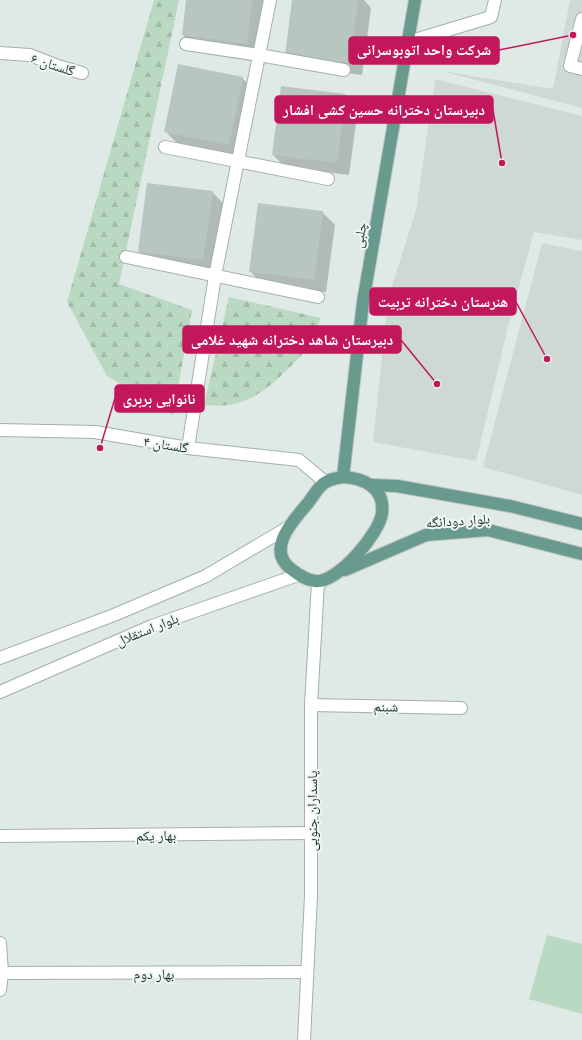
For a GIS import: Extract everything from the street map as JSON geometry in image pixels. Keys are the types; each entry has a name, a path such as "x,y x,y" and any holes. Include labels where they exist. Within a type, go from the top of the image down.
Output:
{"main road":[{"name":"چلبی","path":"343,477 363,302 415,0"},
{"path":"343,477 364,480 372,485 380,498 382,513 377,526 367,542 340,572 318,582 308,580 289,568 282,557 281,546 287,528 325,482 343,477"},
{"name":"بلوار دودانگه","path":"372,485 398,486 510,506 582,524"},
{"name":"بلوار دودانگه","path":"340,572 426,535 488,530 582,554"}],"street":[{"path":"188,448 215,276 270,0"},
{"path":"408,42 491,17 495,0"},
{"path":"582,19 570,66 582,69"},
{"path":"186,44 259,54 344,70"},
{"name":"گلستان ۶","path":"0,53 30,55 58,66 82,73"},
{"path":"165,147 328,179"},
{"path":"126,257 318,297"},
{"name":"گلستان ۴","path":"0,430 95,432 188,448 299,460 325,482"},
{"name":"بلوار استقلال","path":"0,658 114,615 206,576 287,528"},
{"name":"بلوار استقلال","path":"0,692 152,626 298,575"},
{"name":"پاسداران جنوبی","path":"304,1040 311,896 311,705 318,582"},
{"name":"شبنم","path":"311,705 461,708"},
{"name":"بهار یکم","path":"0,836 311,834"},
{"path":"0,943 2,973 0,990"},
{"name":"بهار دوم","path":"2,973 307,972"}],"shaded area":[{"path":"570,0 582,0 582,108 441,71 553,89"},
{"path":"435,79 582,116 582,240 534,232 508,327 476,461 373,442 388,299 416,210"},
{"path":"542,243 582,251 582,495 483,467"}],"green space":[{"path":"154,0 179,0 119,284 192,310 173,415 107,376 67,302"},
{"path":"229,297 321,318 312,341 305,351 277,380 258,394 239,403 217,406 204,405"},
{"path":"547,935 582,944 582,1014 529,999"}],"building":[{"path":"186,0 252,0 247,44 182,35"},
{"path":"292,0 358,0 350,63 285,55"},
{"path":"178,64 243,77 229,145 164,132"},
{"path":"281,86 346,94 337,163 272,155"},
{"path":"147,183 213,191 203,260 138,252"},
{"path":"258,203 323,211 314,280 249,272"}],"place":[{"name":"شرکت واحد اتوبوسرانی","path":"573,35"},
{"name":"دبیرستان دخترانه حسین کشی افشار","path":"502,163"},
{"name":"هنرستان دخترانه تربیت","path":"547,359"},
{"name":"دبیرستان شاهد دخترانه شهید غلامی","path":"437,384"},
{"name":"نانوایی بربری","path":"100,448"}]}
